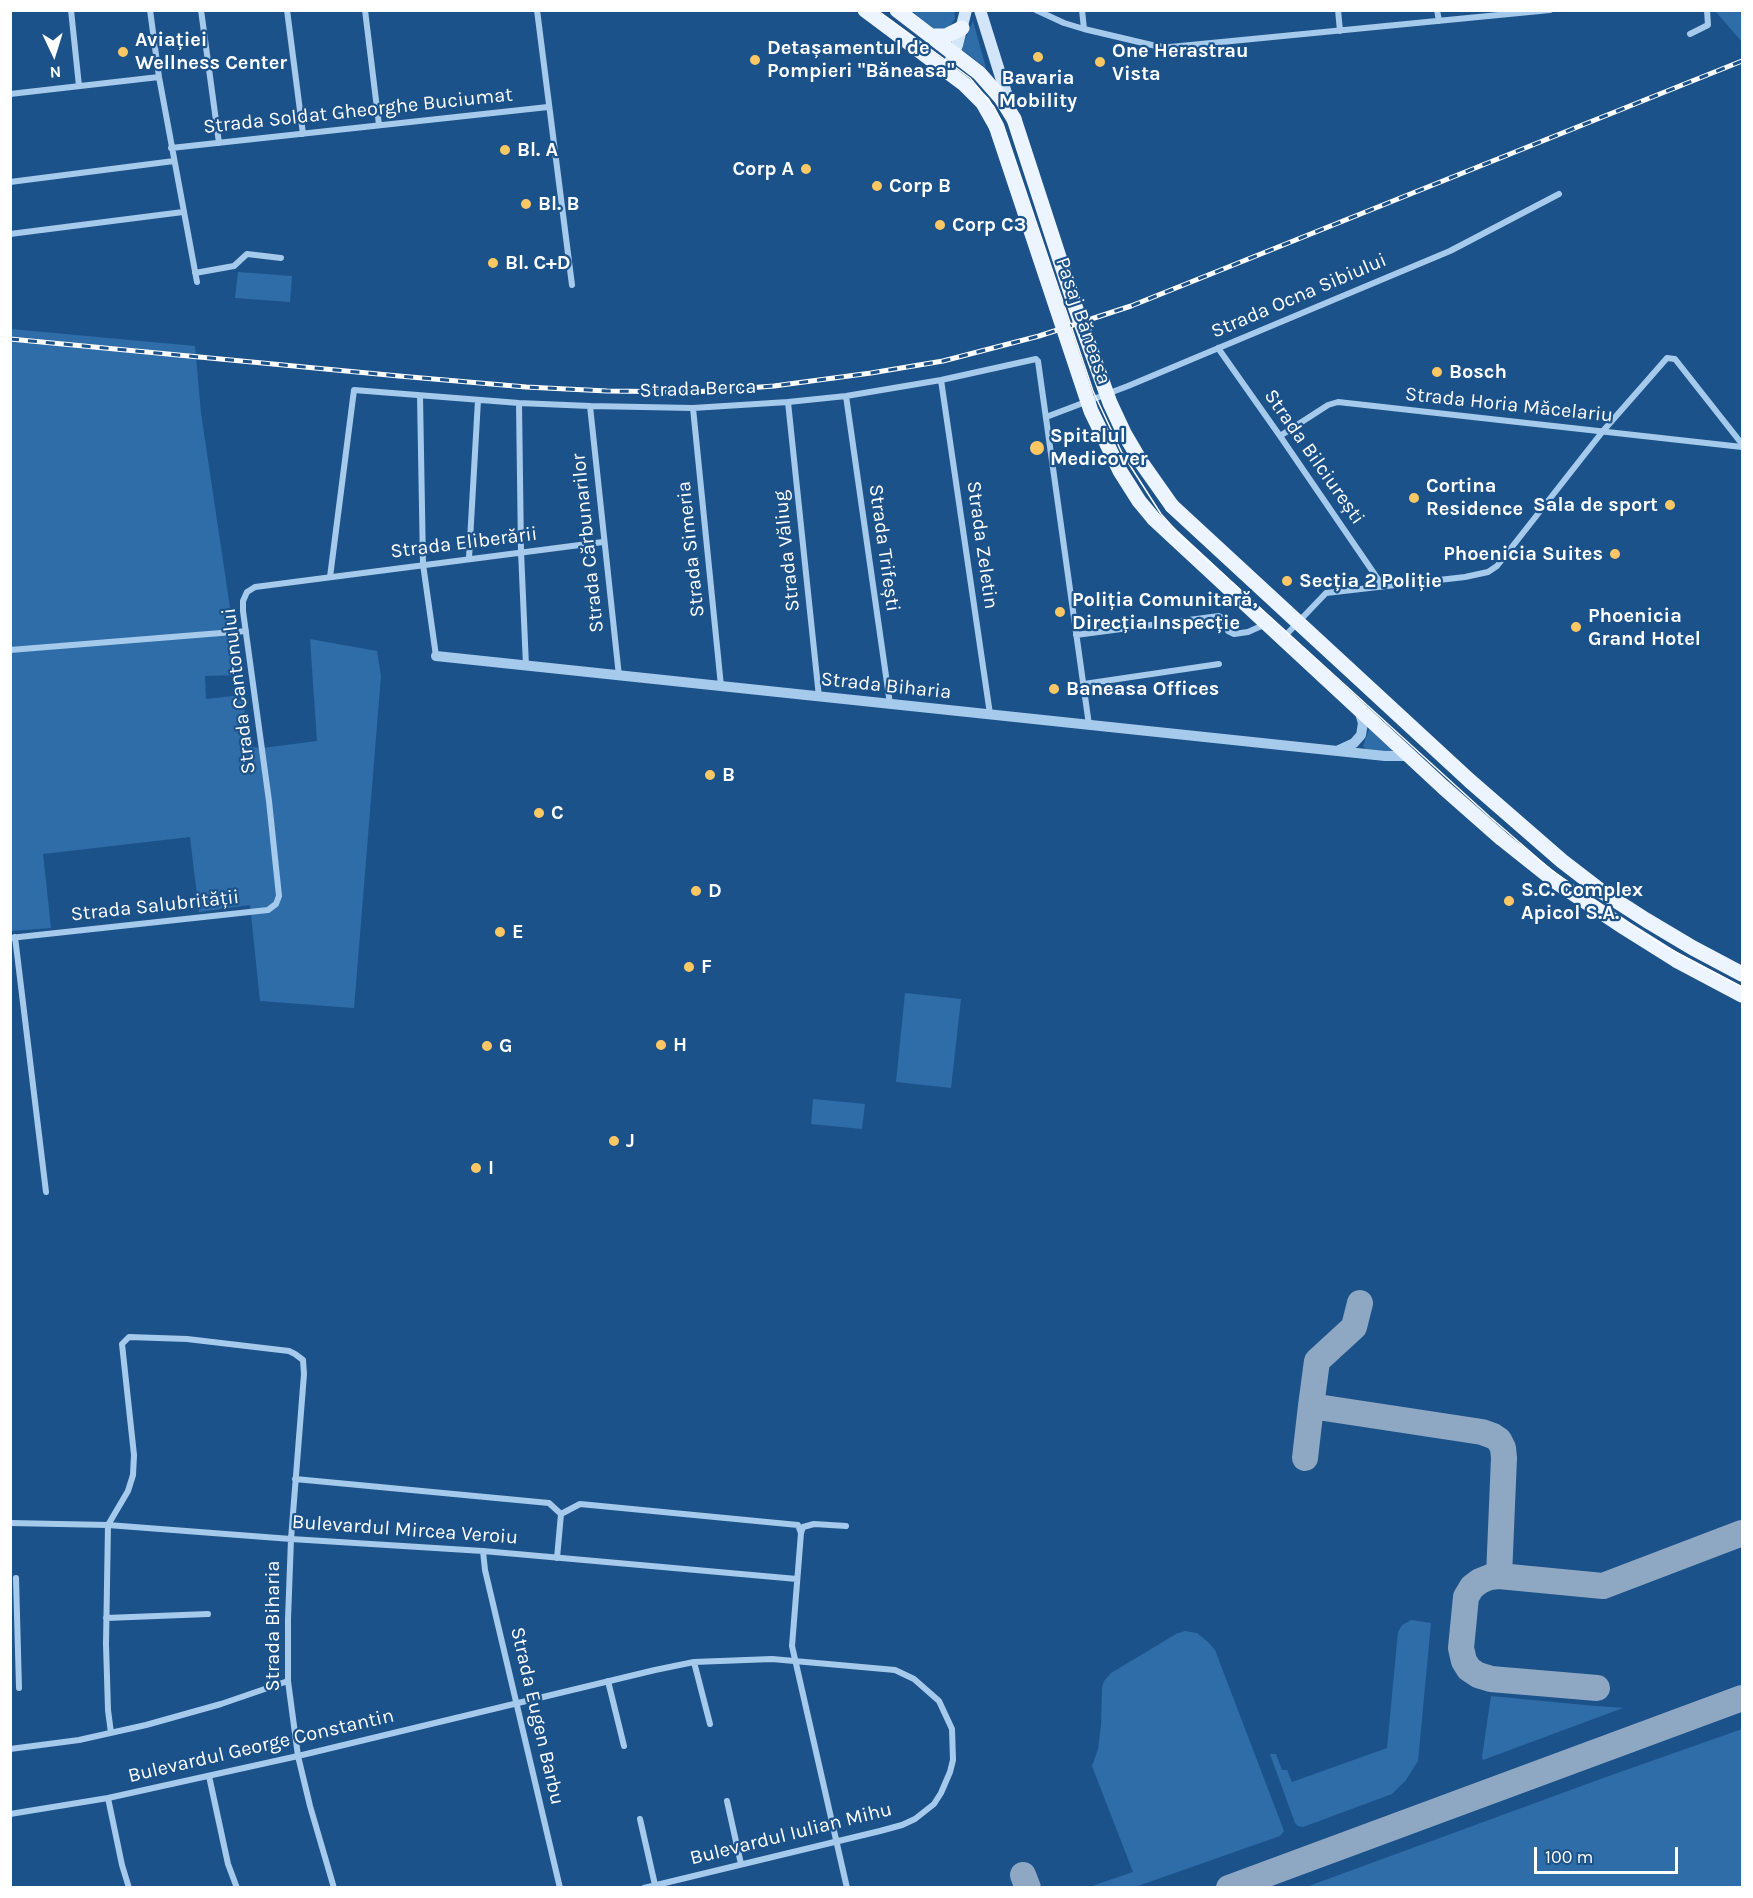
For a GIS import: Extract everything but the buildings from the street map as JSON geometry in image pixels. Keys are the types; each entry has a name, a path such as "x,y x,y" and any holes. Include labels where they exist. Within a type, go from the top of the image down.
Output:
{"main road":[{"name":"Pasaj Băneasa","path":"865,10 946,70 983,103 996,126 1091,411 1120,471 1139,501 1154,519 1502,839 1556,882 1676,960 1743,995"},
{"name":"Pasaj Băneasa","path":"897,10 954,53 990,84 1014,119 1076,309 1110,403 1141,462 1172,506 1470,781 1586,881 1660,928 1743,974"},
{"path":"946,70 954,53 966,10"},
{"path":"980,10 1014,119"},
{"path":"931,36 946,36 962,28"}],"street":[{"path":"71,10 79,86"},
{"path":"150,10 171,148 196,282"},
{"path":"201,10 219,143"},
{"path":"287,10 303,134"},
{"path":"365,10 379,125"},
{"path":"537,10 572,285"},
{"path":"1036,10 1047,17 1084,29 1156,46 1170,47 1550,10"},
{"path":"1082,10 1084,29"},
{"path":"1338,10 1340,31"},
{"path":"1437,10 1439,21"},
{"path":"1690,34 1708,25 1707,10"},
{"path":"10,94 159,77"},
{"name":"Strada Soldat Gheorghe Buciumat","path":"171,148 548,107"},
{"path":"10,182 174,161"},
{"name":"Strada Ocna Sibiului","path":"1046,417 1128,386 1450,251 1559,194"},
{"path":"10,234 183,212"},
{"path":"195,273 234,266 248,254 281,258"},
{"name":"Strada Bilciurești","path":"1218,348 1382,585"},
{"name":"Strada Berca","path":"330,577 354,390 519,403 693,408 846,396 941,380 1035,358 1038,361 1046,417"},
{"path":"1283,638 1326,593 1465,577 1488,572 1497,566 1603,431 1667,358 1676,359 1743,446"},
{"name":"Strada Zeletin","path":"941,380 990,715"},
{"path":"420,396 423,564 436,656"},
{"name":"Strada Trifești","path":"846,396 890,705"},
{"path":"469,558 478,400"},
{"name":"Strada Văliug","path":"788,402 819,697"},
{"name":"Strada Horia Măcelariu","path":"1280,436 1328,405 1338,402 1743,446"},
{"path":"519,403 521,551 526,666"},
{"name":"Strada Cărbunarilor","path":"590,406 619,676"},
{"name":"Strada Simeria","path":"693,408 721,686"},
{"path":"1046,417 1089,725"},
{"name":"Strada Eliberării","path":"330,577 603,542"},
{"name":"Strada Cantonului","path":"277,880 243,601 247,592 255,587 330,577"},
{"path":"1076,636 1219,616 1224,619 1228,631 1234,634 1248,632 1268,624"},
{"path":"10,650 246,631"},
{"name":"Strada Biharia","path":"436,656 1333,751 1395,757 1410,756"},
{"path":"1084,684 1219,664"},
{"path":"1333,751 1350,747 1358,740 1363,723 1358,708"},
{"name":"Strada Salubrității","path":"13,938 268,910 276,904 279,896 277,880"},
{"path":"13,938 46,1192"},
{"name":"Strada Biharia","path":"108,1525 128,1491 133,1475 134,1455 122,1344 129,1337 187,1339 289,1351 303,1360 304,1374 291,1539 288,1681 298,1756 334,1887"},
{"path":"295,1479 549,1503 561,1514"},
{"path":"561,1514 580,1504 798,1525 801,1533"},
{"path":"557,1558 561,1514"},
{"name":"Bulevardul Mircea Veroiu","path":"10,1523 108,1525 483,1551 797,1579"},
{"path":"108,1525 106,1618 108,1710 111,1733"},
{"path":"846,1526 808,1525 803,1527 792,1646 847,1887"},
{"name":"Strada Eugen Barbu","path":"483,1551 485,1570 560,1887"},
{"path":"16,1578 14,1648 19,1688"},
{"path":"106,1618 208,1614"},
{"name":"Bulevardul Iulian Mihu","path":"517,1704 694,1662 746,1659 895,1670 914,1679 939,1701 952,1729 953,1760 950,1772 934,1804 915,1819 902,1825 644,1887"},
{"path":"694,1662 710,1724"},
{"path":"10,1749 79,1740 111,1733 201,1710 288,1681"},
{"path":"608,1681 624,1746"},
{"name":"Bulevardul George Constantin","path":"10,1814 108,1798 517,1704"},
{"path":"209,1776 228,1863 237,1887"},
{"path":"108,1798 129,1887"},
{"path":"727,1801 741,1864"},
{"path":"640,1819 655,1885"}],"shaded area":[{"path":"912,11 954,11 955,19 949,27 941,31 934,29"},
{"path":"1715,11 1742,11 1742,42 1723,20"},
{"path":"973,21 986,68 961,49"},
{"path":"238,272 292,276 290,302 235,298"},
{"path":"11,329 195,346 201,413 240,675 205,676 206,699 242,695 250,747 262,748 317,741 310,639 377,651 381,676 354,1008 260,1001 250,905 199,912 190,837 43,854 51,928 11,931"},
{"path":"1370,727 1393,750 1391,752 1366,749 1363,746"},
{"path":"905,993 961,999 951,1088 896,1082"},
{"path":"813,1099 865,1104 862,1129 811,1124"},
{"path":"1411,1620 1431,1623 1418,1761 1406,1780 1392,1794 1303,1827 1298,1826 1270,1754 1276,1754 1282,1770 1287,1770 1292,1782 1387,1748 1398,1632 1402,1625"},
{"path":"1185,1631 1197,1633 1215,1650 1284,1831 1280,1836 1135,1887 1089,1887 1133,1872 1092,1766 1098,1749 1104,1681 1111,1673 1176,1634"},
{"path":"1491,1696 1585,1705 1623,1708 1483,1760"},
{"path":"1742,1729 1742,1887 1306,1887 1606,1777"}],"taxiway":[{"path":"1311,1406 1317,1361 1354,1327 1360,1303"},
{"path":"1305,1458 1311,1406 1482,1432 1493,1436 1499,1440 1504,1458 1499,1576"},
{"path":"1597,1688 1491,1679 1469,1669 1464,1661 1461,1648 1466,1597 1472,1587 1480,1581 1499,1576 1603,1586 1742,1533"},
{"path":"1229,1888 1742,1698"},
{"path":"1023,1875 1028,1888"}],"tram line":[{"path":"877,10 970,78 994,107 1003,124 1093,391 1122,453 1161,514 1180,535 1550,869 1666,947 1742,987"}],"railway":[{"path":"10,339 399,376 526,387 607,391 694,392 774,386 871,373 943,361 1039,336 1131,306 1742,61"}],"place":[{"name":"Aviației Wellness Center","path":"123,52"},
{"name":"Bavaria Mobility","path":"1038,57"},
{"name":"Detașamentul de Pompieri \"Băneasa\"","path":"755,60"},
{"name":"One Herastrau Vista","path":"1100,62"},
{"name":"Bl. A","path":"505,150"},
{"name":"Corp A","path":"806,169"},
{"name":"Corp B","path":"877,186"},
{"name":"Bl. B","path":"526,204"},
{"name":"Corp C3","path":"940,225"},
{"name":"Bl. C+D","path":"493,263"},
{"name":"Bosch","path":"1437,372"},
{"name":"Spitalul Medicover","path":"1037,448"},
{"name":"Cortina Residence","path":"1414,498"},
{"name":"Sala de sport","path":"1670,505"},
{"name":"Phoenicia Suites","path":"1615,554"},
{"name":"Secția 2 Poliție","path":"1287,581"},
{"name":"Poliția Comunitară, Direcția Inspecție","path":"1060,612"},
{"name":"Phoenicia Grand Hotel","path":"1576,627"},
{"name":"Baneasa Offices","path":"1054,689"},
{"name":"B","path":"710,775"},
{"name":"C","path":"539,813"},
{"name":"D","path":"696,891"},
{"name":"S.C. Complex Apicol S.A.","path":"1509,901"},
{"name":"E","path":"500,932"},
{"name":"F","path":"689,967"},
{"name":"H","path":"661,1045"},
{"name":"G","path":"487,1046"},
{"name":"J","path":"614,1141"},
{"name":"I","path":"476,1168"}]}
